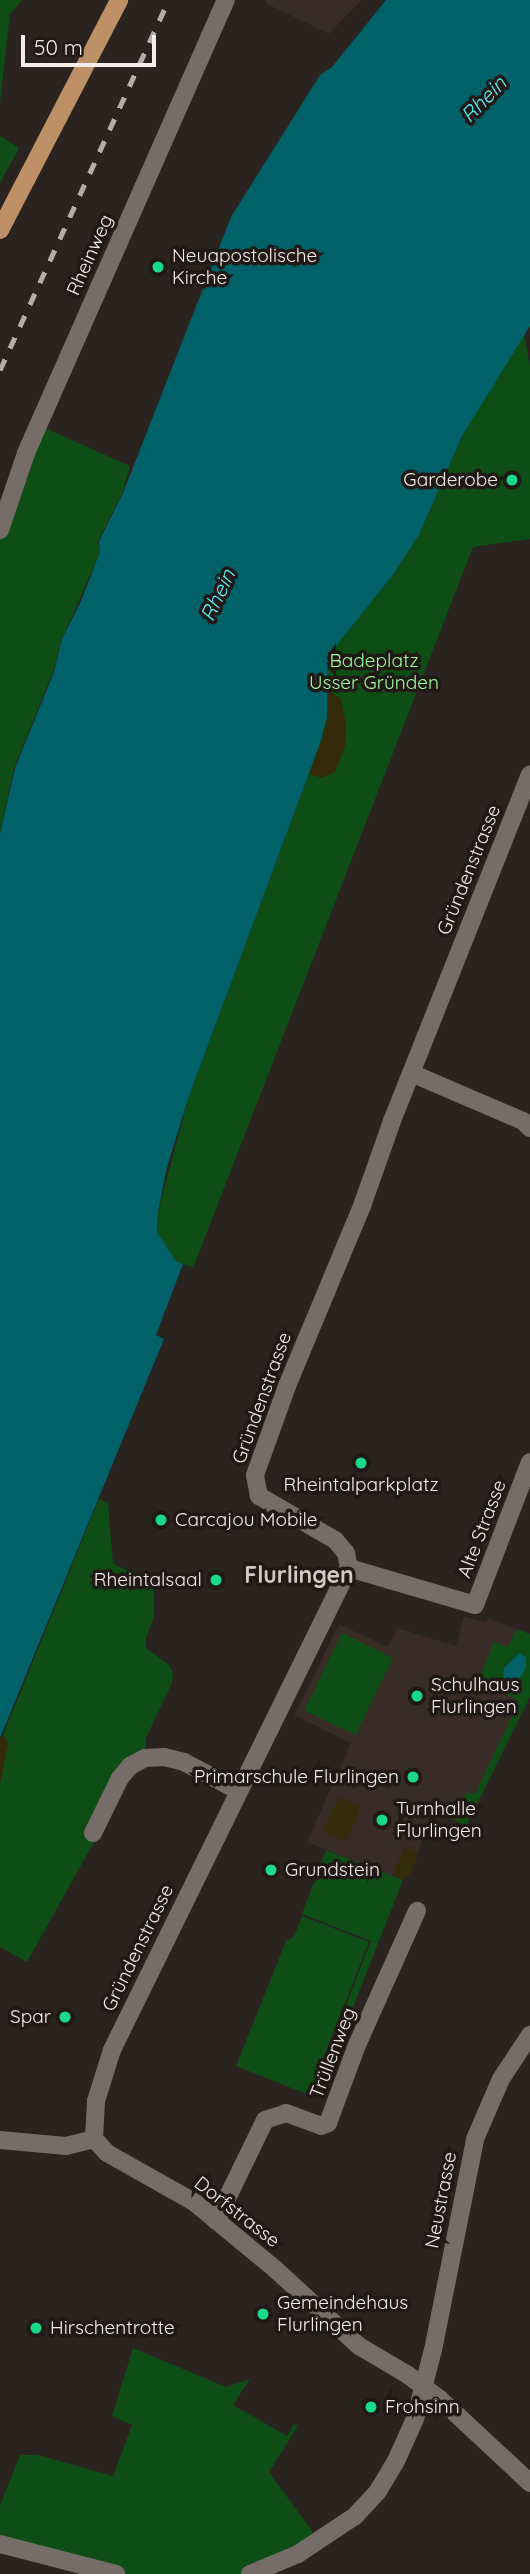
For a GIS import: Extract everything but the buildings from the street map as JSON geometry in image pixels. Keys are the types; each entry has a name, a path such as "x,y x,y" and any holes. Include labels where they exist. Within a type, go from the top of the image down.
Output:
{"main road":[{"path":"0,230 120,0"}],"street":[{"name":"Rheinweg","path":"0,530 26,453 226,0"},
{"name":"Gründenstrasse","path":"94,2139 96,2101 112,2050 349,1567 346,1553 335,1540 259,1496 255,1475 287,1386 363,1203 411,1073 530,774"},
{"path":"411,1073 523,1121 530,1128"},
{"name":"Alte Strasse","path":"349,1567 475,1605 530,1462"},
{"path":"93,1833 120,1778 130,1766 145,1758 164,1757 184,1762 239,1791"},
{"name":"Trüllenweg","path":"216,2221 265,2120 286,2113 321,2126 328,2123 362,2034 417,1912"},
{"name":"Neustrasse","path":"250,2574 298,2554 355,2516 378,2491 396,2461 415,2419 433,2350 475,2139 501,2078 530,2035"},
{"path":"0,2140 65,2146 94,2139"},
{"name":"Dorfstrasse","path":"94,2139 107,2153 168,2185 216,2221 275,2269 359,2346 423,2386 530,2483"},
{"path":"0,2544 116,2574"}],"shaded area":[{"path":"265,0 362,0 329,34 267,4"},
{"name":"Primarschule Flurlingen","path":"464,1616 486,1623 488,1618 530,1634 530,1697 466,1826 432,1811 409,1877 405,1876 403,1880 307,1842 351,1743 294,1715 339,1624 388,1647 397,1628 456,1646"}],"green space":[{"path":"0,0 22,0 10,14 0,104"},
{"path":"0,136 19,148 0,183"},
{"name":"Badeplatz Usser Gründen","path":"524,333 530,366 530,539 473,547 193,1268 176,1261 157,1232 158,1212 189,1096 321,741 328,702 328,656 392,576 419,535 462,436"},
{"path":"36,424 130,466 122,494 98,541 100,553 62,639 53,672 14,768 0,833 0,516"},
{"path":"99,1499 108,1503 113,1564 154,1582 154,1617 146,1639 146,1648 169,1665 173,1673 172,1683 146,1738 145,1758 130,1766 93,1833 94,1842 27,1962 0,1947 0,1783 8,1744 3,1735"},
{"path":"516,1629 530,1634 530,1697 466,1826 453,1819 468,1792 475,1794 519,1701 478,1681 494,1642 508,1647"},
{"path":"342,1633 393,1658 356,1735 304,1710"},
{"path":"326,1850 403,1880 319,2094 312,2092 371,1941 302,1914"},
{"path":"302,1916 369,1942 309,2095 236,2066 286,1941 294,1937"},
{"path":"133,2348 226,2387 250,2379 233,2405 287,2436 294,2424 298,2426 269,2472 319,2541 250,2574 116,2574 0,2544 0,2505 20,2455 38,2455 113,2476 132,2425 112,2416"}],"sand":[{"path":"326,689 341,699 346,724 345,747 335,772 322,778 308,774 327,717"},
{"path":"3,1735 8,1744 0,1783 0,1738"},
{"path":"339,1797 361,1807 345,1841 324,1832"},
{"path":"405,1846 419,1852 409,1877 405,1876 403,1880 393,1876"}],"water":[{"name":"Rhein","path":"386,0 530,0 530,326 462,436 419,535 392,576 328,656 327,717 321,741 189,1096 167,1167 157,1232 176,1261 183,1264 156,1335 164,1339 0,1738 0,834 15,768 54,672 62,639 81,601 100,552 99,541 123,493 231,217 320,75 332,67"},
{"path":"520,1653 526,1658 526,1668 519,1679 508,1680 503,1677 504,1668"}],"railway":[{"path":"0,370 169,0"}],"place":[{"name":"Neuapostolische Kirche","path":"158,267"},
{"name":"Garderobe","path":"512,480"},
{"name":"Rheintalparkplatz","path":"361,1463"},
{"name":"Carcajou Mobile","path":"161,1520"},
{"name":"Rheintalsaal","path":"216,1580"},
{"name":"Schulhaus Flurlingen","path":"417,1696"},
{"name":"Primarschule Flurlingen","path":"413,1777"},
{"name":"Turnhalle Flurlingen","path":"382,1820"},
{"name":"Grundstein","path":"271,1870"},
{"name":"Spar","path":"65,2017"},
{"name":"Gemeindehaus Flurlingen","path":"263,2314"},
{"name":"Hirschentrotte","path":"36,2328"},
{"name":"Frohsinn","path":"371,2407"}],"district":[{"name":"Flurlingen","path":"299,1575"}]}
